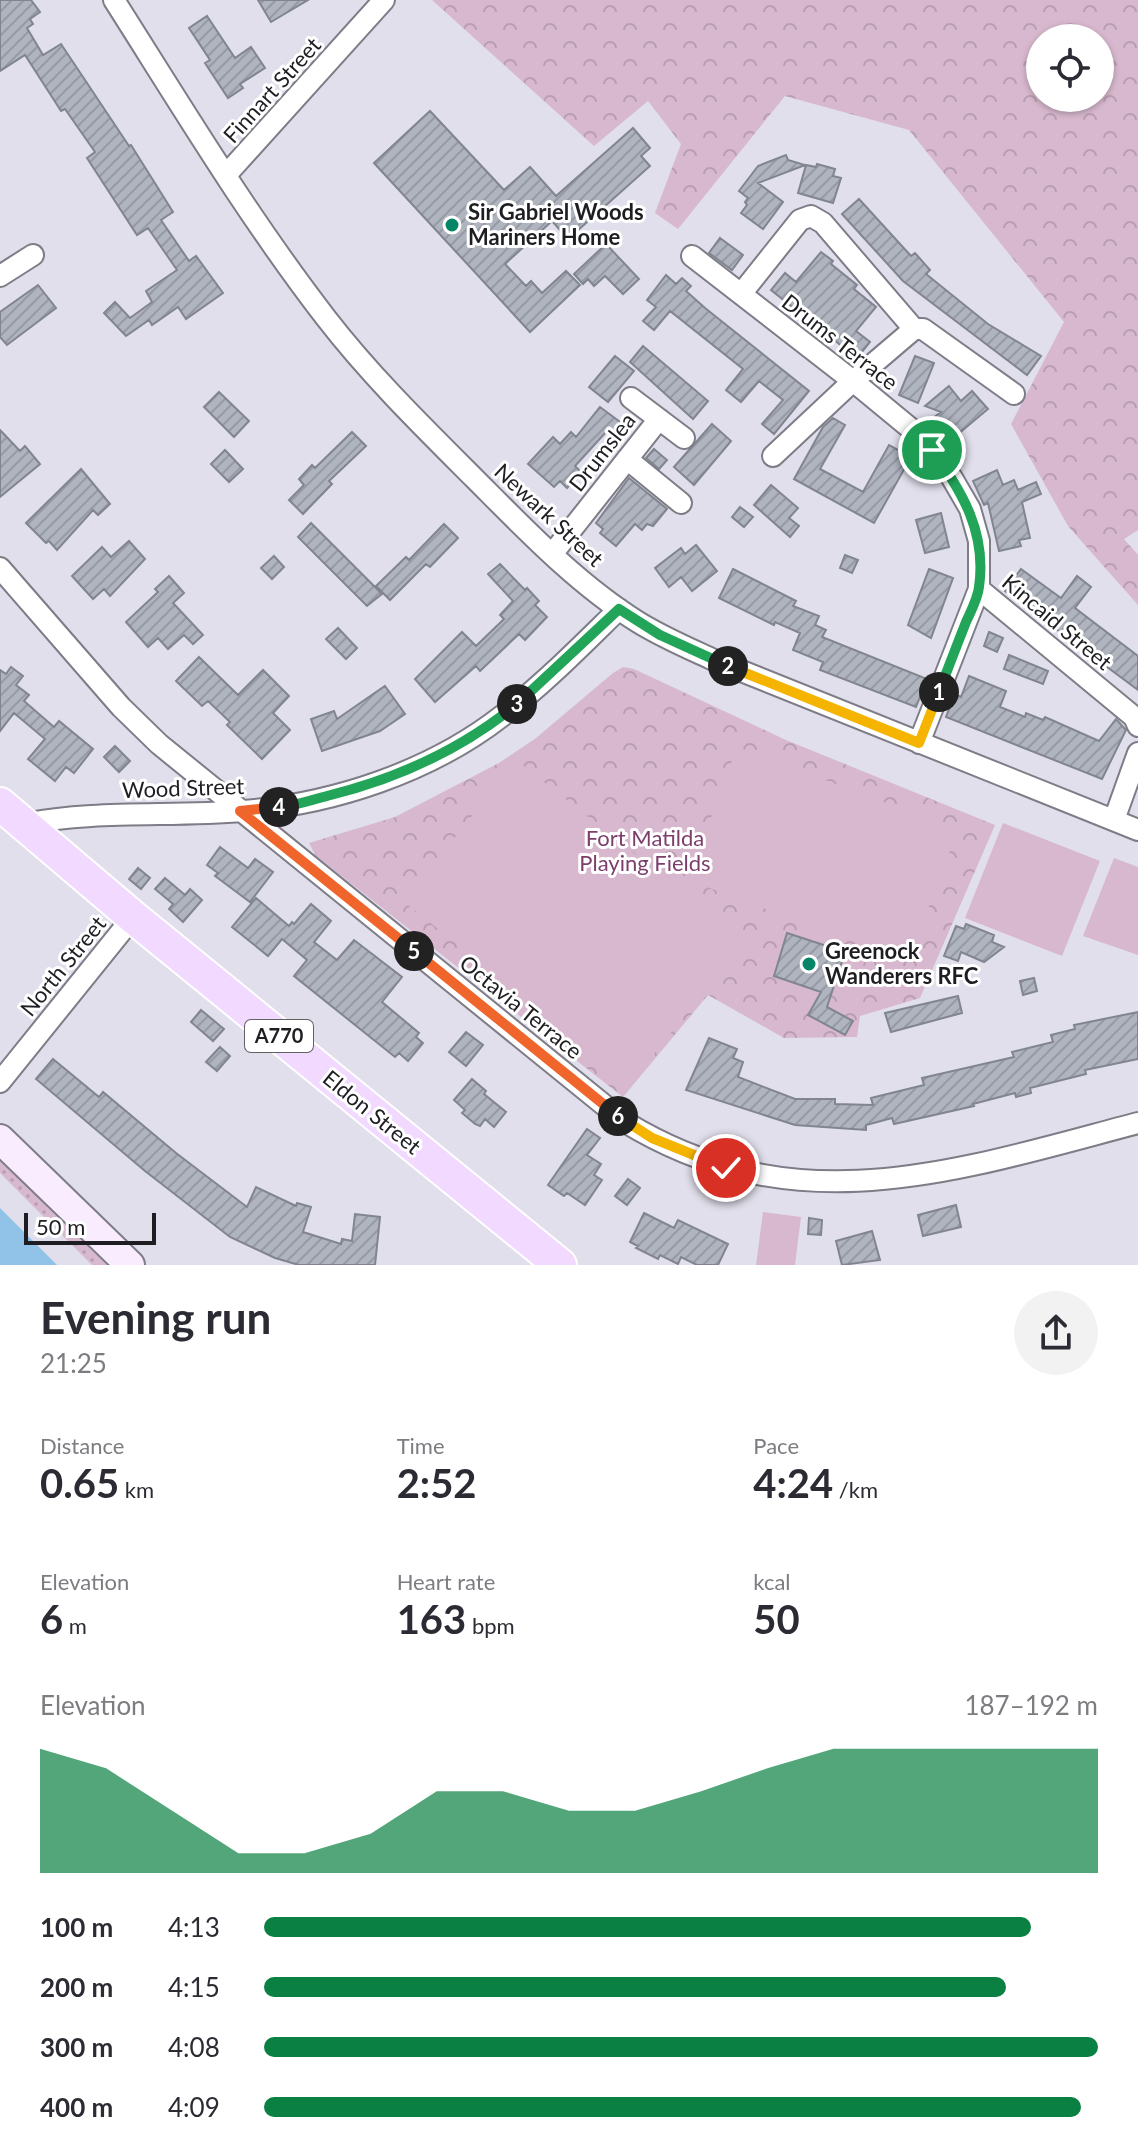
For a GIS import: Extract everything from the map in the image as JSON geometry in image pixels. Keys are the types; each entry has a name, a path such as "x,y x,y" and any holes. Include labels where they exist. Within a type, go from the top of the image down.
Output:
{"main road":[{"name":"Eldon Street","path":"0,804 550,1262"}],"street":[{"name":"Newark Street","path":"114,0 226,175 299,281 357,356 485,489 619,609 660,635 714,660 1138,830"},
{"name":"Finnart Street","path":"226,175 384,0"},
{"path":"741,294 800,220 811,216 823,223 914,329"},
{"path":"0,276 33,255"},
{"name":"Drums Terrace","path":"692,256 853,381 932,450 970,509 979,541 979,589 919,743"},
{"path":"773,456 914,329 923,329 1014,394"},
{"path":"631,398 684,438"},
{"name":"Drumslea","path":"553,553 659,419"},
{"path":"627,459 681,503"},
{"name":"Octavia Terrace","path":"0,568 159,744 625,1122 652,1138 726,1168 802,1182 889,1179 987,1162 1138,1123"},
{"name":"Kincaid Street","path":"979,589 1134,717 1138,726"},
{"name":"Wood Street","path":"24,824 59,818 240,811 288,806 363,787 410,769 500,718 619,609"},
{"path":"1114,820 1138,753"},
{"name":"North Street","path":"0,1082 133,917"},
{"path":"0,1139 130,1265"}],"green space":[{"path":"432,0 1138,0 1138,530 1124,539 1138,555 1138,605 1068,526 1011,424 1064,322 909,130 785,96 678,229 655,213 681,144 648,101 594,146"},
{"name":"Fort Matilda Playing Fields","path":"623,667 634,669 786,740 995,825 920,998 860,1016 857,1037 784,1038 708,995 623,1097 316,856 309,843 395,817 499,763 536,738"},
{"path":"737,747 958,830 908,962 688,880"},
{"path":"516,760 744,940 632,1082 404,902"},
{"path":"1003,823 1100,861 1062,956 965,918"},
{"path":"1114,858 1138,867 1138,955 1083,936"},
{"path":"0,1151 51,1202 47,1207 107,1265 92,1265 0,1173"},
{"path":"763,1212 801,1217 795,1265 756,1265"}],"water":[{"path":"0,1208 57,1265 0,1265"}],"building":[{"path":"0,0 31,0 40,12 30,19 33,24 27,28 43,55 61,44 173,212 161,220 189,261 196,256 223,293 186,319 178,307 152,325 149,320 126,336 104,313 115,302 130,318 152,302 146,291 177,270 148,228 137,235 87,158 95,152 65,109 61,111 25,55 0,71"},
{"path":"258,0 308,0 271,22"},
{"path":"207,16 235,58 251,47 265,68 240,84 243,88 228,98 205,63 210,60 189,28"},
{"path":"430,111 504,190 530,167 556,196 633,128 650,148 641,156 650,166 568,239 552,221 505,264 526,286 531,281 542,293 566,271 580,285 530,332 374,163"},
{"path":"786,155 788,160 805,165 758,183 783,202 763,229 741,213 748,198 739,191 758,166"},
{"path":"817,164 835,169 833,176 841,178 833,203 798,193 806,165 816,167"},
{"path":"859,199 911,256 915,253 930,270 926,274 988,324 1041,356 1027,375 903,281 842,214"},
{"path":"720,238 743,255 732,270 709,253"},
{"path":"606,244 639,279 623,294 605,276 594,286 588,279 583,284 574,274"},
{"path":"821,252 857,285 854,289 876,307 856,331 870,342 857,358 771,290 785,273 796,282"},
{"path":"666,275 676,284 682,278 691,286 686,291 705,308 809,391 774,434 762,424 783,400 759,381 741,402 726,390 743,369 670,311 654,330 643,321 656,307 647,300"},
{"path":"38,285 56,308 7,345 0,337 0,312"},
{"path":"643,346 708,401 693,419 630,362"},
{"path":"615,356 634,371 608,402 589,387"},
{"path":"915,356 934,363 918,403 899,395"},
{"path":"949,386 961,401 972,391 988,409 951,440 933,418 941,412 925,406"},
{"path":"219,392 249,421 234,437 204,407"},
{"path":"600,407 624,425 614,438 606,432 575,466 581,472 567,488 560,481 554,487 528,464 553,437 560,444 571,432 576,437"},
{"path":"833,418 845,425 820,469 863,492 889,445 911,457 874,523 794,479 823,427"},
{"path":"712,424 731,441 694,485 674,467"},
{"path":"0,430 20,451 25,446 40,464 0,497"},
{"path":"352,432 366,446 329,481 332,484 303,514 289,500 304,485 299,479"},
{"path":"654,449 667,460 659,469 646,458"},
{"path":"225,450 243,469 229,482 211,464"},
{"path":"81,469 110,504 98,515 93,510 57,550 26,523"},
{"path":"997,470 1003,485 1014,480 1018,490 1036,482 1041,494 1022,502 1030,538 1019,540 1021,546 999,551 988,503 984,505 973,481"},
{"path":"629,478 667,509 653,526 647,524 642,530 635,524 616,546 600,533 603,529 596,523"},
{"path":"771,485 798,508 789,518 799,526 790,537 754,505"},
{"path":"740,507 753,517 744,527 732,517"},
{"path":"941,513 949,547 925,553 916,520"},
{"path":"311,523 382,594 367,606 298,537"},
{"path":"444,524 458,538 430,567 426,564 390,600 376,586 406,557 409,560"},
{"path":"129,541 145,559 110,596 104,589 93,599 72,576 102,547 111,557"},
{"path":"696,545 717,571 692,591 681,577 669,587 655,568 681,548 685,554"},
{"path":"845,555 858,560 852,573 840,568"},
{"path":"274,556 284,567 272,579 261,568"},
{"path":"500,564 539,601 535,605 547,617 525,640 519,634 480,671 476,666 435,702 415,679 462,632 476,646 504,619 500,615 513,601 488,574"},
{"path":"733,569 796,601 793,606 819,616 815,625 826,630 822,637 927,679 916,707 820,670 823,662 793,650 800,633 775,622 774,625 719,598"},
{"path":"929,569 953,578 931,638 908,625"},
{"path":"1021,569 1061,598 1077,576 1091,587 1075,608 1138,656 1138,690 1005,591"},
{"path":"169,576 184,593 173,603 203,635 193,644 184,635 168,649 158,638 148,647 126,622 158,592 155,589"},
{"path":"338,628 357,648 346,659 326,639"},
{"path":"989,632 1003,638 997,652 984,646"},
{"path":"1009,655 1048,671 1043,684 1004,669"},
{"path":"199,657 238,695 263,670 289,696 273,713 290,730 262,759 227,725 230,722 208,701 202,706 176,681"},
{"path":"11,667 23,676 16,685 29,695 24,701 54,727 59,721 93,749 74,773 66,767 55,781 28,759 45,739 14,713 0,731 0,670 6,674"},
{"path":"969,676 1006,691 1000,707 1025,717 1026,713 1043,720 1045,717 1099,741 1116,719 1126,730 1102,779 946,717 955,694 961,697"},
{"path":"385,686 405,714 380,731 322,751 311,719 334,711 337,719"},
{"path":"115,746 130,761 119,772 104,757"},
{"path":"220,847 248,868 255,859 273,872 250,902 215,876 218,873 207,865"},
{"path":"138,868 150,878 141,889 129,879"},
{"path":"165,878 185,895 190,889 202,900 183,922 169,909 173,904 155,889"},
{"path":"256,898 289,926 311,904 331,921 314,942 337,960 354,940 402,977 382,1002 419,1033 416,1037 423,1043 408,1061 399,1053 395,1057 294,976 307,960 282,939 268,956 232,927"},
{"path":"966,924 994,935 992,942 1004,947 984,962 961,952 958,961 944,956 956,926 964,929"},
{"name":"Greenock Wanderers RFC","path":"787,933 845,952 827,1007 853,1021 845,1035 808,1015 821,992 774,976"},
{"path":"1034,978 1037,991 1023,995 1020,981"},
{"path":"958,996 962,1013 891,1032 885,1013"},
{"path":"201,1010 224,1029 213,1041 191,1022"},
{"path":"1138,1012 1138,1059 1085,1070 1086,1074 1030,1088 1031,1093 1016,1097 1015,1093 974,1106 894,1124 892,1118 866,1125 866,1130 795,1125 686,1090 709,1038 737,1049 733,1058 743,1062 738,1077 795,1099 835,1099 835,1104 873,1105 871,1098 924,1085 922,1078 1014,1057 1012,1052 1053,1042 1051,1035 1075,1029 1074,1025"},
{"path":"466,1032 483,1045 466,1066 449,1052"},
{"path":"220,1047 230,1056 217,1071 206,1062"},
{"path":"53,1059 99,1097 103,1092 247,1207 256,1187 296,1206 297,1203 311,1207 303,1232 341,1244 342,1239 352,1241 355,1214 380,1217 375,1265 299,1265 275,1258 230,1237 145,1171 36,1079"},
{"path":"472,1079 486,1091 484,1094 506,1112 494,1127 485,1119 480,1126 475,1124 462,1113 465,1110 454,1100"},
{"path":"587,1129 600,1138 587,1155 601,1164 594,1175 602,1180 585,1205 548,1185"},
{"path":"628,1179 640,1188 627,1205 615,1196"},
{"path":"956,1205 961,1227 923,1236 918,1215"},
{"path":"644,1213 674,1228 678,1220 728,1244 718,1265 697,1265 681,1257 678,1264 660,1255 658,1259 636,1248 638,1246 630,1242"},
{"path":"809,1218 822,1220 821,1235 808,1234"},
{"path":"872,1231 880,1260 842,1265 836,1241"}],"place":[{"name":"Sir Gabriel Woods Mariners Home","path":"452,225"},
{"name":"Greenock Wanderers RFC","path":"809,964"}],"route":[{"path":"726,1168 652,1138 625,1122 240,811 288,806 363,787 410,769 460,743 500,718 533,691 619,609 660,635 714,660 919,743 979,589 979,541 970,509 932,450"}]}
